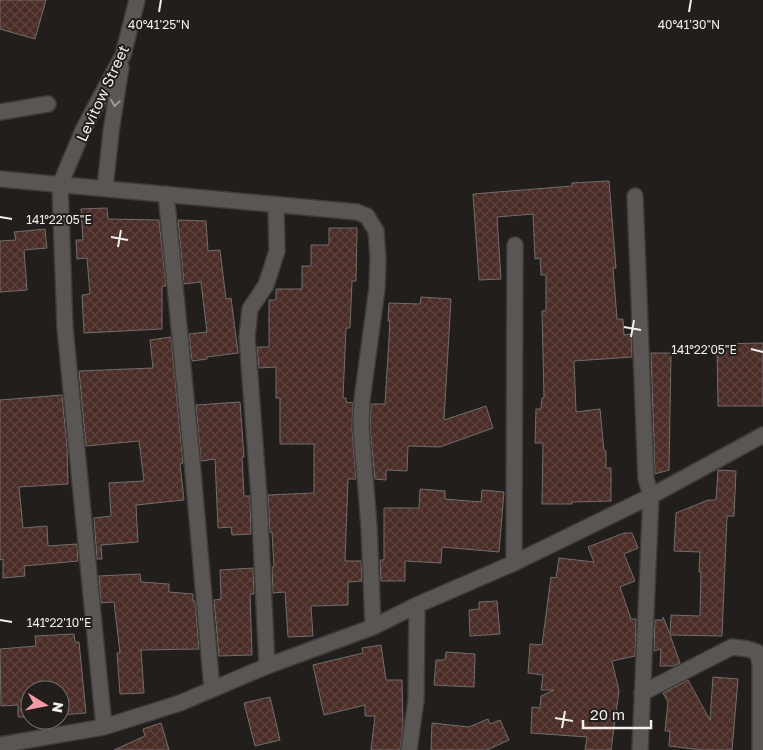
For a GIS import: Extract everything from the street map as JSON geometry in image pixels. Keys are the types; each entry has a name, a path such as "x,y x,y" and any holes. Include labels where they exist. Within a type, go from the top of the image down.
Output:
{"street":[{"name":"Levitow Street","path":"60,185 84,128 123,55 137,0"},
{"path":"105,188 111,132 123,55"},
{"path":"0,112 48,104"},
{"path":"0,179 357,212 367,216 376,231 377,288 362,400 361,428 369,526 373,627"},
{"path":"60,185 65,328 104,727"},
{"path":"166,194 212,689"},
{"path":"635,196 646,479 651,496 640,750"},
{"path":"267,666 259,497 247,337 250,309 266,285 277,251 276,205"},
{"path":"514,563 515,245"},
{"path":"0,745 104,727 180,703 267,666 373,627 417,605 514,563 651,496 763,434"},
{"path":"408,750 416,700 417,605"},
{"path":"642,693 732,647 757,652 760,663 760,750"}],"building":[{"path":"0,0 46,0 35,39 0,29"},
{"path":"609,181 616,268 613,268 617,319 623,319 624,335 631,334 632,357 574,361 576,412 600,409 604,451 606,451 606,468 611,468 611,501 542,504 543,443 535,443 536,409 541,409 542,398 544,398 542,311 546,311 546,275 541,275 540,258 535,259 533,214 497,217 501,279 479,280 473,194 572,186 572,183"},
{"path":"107,208 108,219 159,220 166,286 162,286 162,329 84,333 82,295 90,294 87,258 77,259 76,240 83,240 81,209"},
{"path":"178,220 206,221 208,251 220,250 226,299 231,298 238,353 192,361 189,334 207,332 201,282 184,284"},
{"path":"329,228 357,228 356,281 352,281 350,328 346,328 343,398 346,398 346,402 353,403 352,429 356,479 348,479 345,561 361,561 362,581 348,582 348,605 311,606 313,636 288,637 285,592 273,593 272,567 274,567 268,495 314,493 314,444 280,444 280,398 276,398 276,367 259,368 257,347 269,347 269,300 276,300 276,289 302,289 302,266 311,266 311,245 329,245"},
{"path":"45,229 47,248 24,250 27,290 0,292 0,241 16,240 14,232"},
{"path":"421,297 451,299 444,420 486,406 493,428 440,447 408,446 407,471 386,470 386,480 375,479 370,428 371,404 385,404 390,321 388,321 389,303 420,304"},
{"path":"171,337 183,463 180,464 184,500 136,505 138,542 101,545 102,559 97,559 94,518 111,516 109,483 144,481 139,441 86,446 79,371 153,368 150,340"},
{"path":"763,343 763,406 718,406 717,344"},
{"path":"651,353 671,353 669,470 655,474"},
{"path":"62,395 68,484 19,487 23,528 47,526 48,546 77,544 78,561 24,566 25,576 3,578 3,559 0,560 0,400"},
{"path":"240,402 244,457 242,457 244,496 250,496 251,534 232,535 231,527 218,528 215,459 201,461 196,405"},
{"path":"718,470 736,471 734,516 727,516 722,636 670,635 680,663 674,666 660,666 661,649 654,651 655,620 663,620 663,617 670,634 671,615 700,616 700,552 674,551 676,513 708,500 716,500"},
{"path":"420,489 445,491 445,499 481,502 482,490 504,492 499,552 442,547 441,563 405,561 405,581 381,581 380,560 384,560 384,508 419,508"},
{"path":"624,533 632,533 638,548 624,554 635,581 620,587 631,619 636,619 635,656 612,661 619,691 611,750 585,750 587,737 531,733 532,707 540,708 541,696 554,690 541,690 543,675 528,673 530,644 542,645 551,577 556,578 559,558 594,562 588,547"},
{"path":"253,568 254,594 250,594 252,655 219,656 214,600 221,599 220,570"},
{"path":"140,574 141,582 169,584 169,592 193,594 199,649 141,650 144,693 120,694 117,653 120,653 114,602 101,603 99,576"},
{"path":"497,601 500,634 470,636 469,610 479,609 479,602"},
{"path":"74,634 75,642 79,642 86,713 70,714 70,680 20,680 20,717 18,717 18,705 1,706 0,649 36,646 35,636"},
{"path":"381,645 386,680 402,680 403,727 400,750 371,750 375,716 365,716 365,705 324,715 313,665 363,653 362,648"},
{"path":"446,652 475,654 474,687 434,685 436,660 445,660"},
{"path":"713,677 738,679 732,750 702,750 669,746 670,731 665,731 668,702 663,693 688,680 710,720"},
{"path":"270,697 280,740 255,746 244,703"},
{"path":"488,719 490,724 500,720 509,740 487,750 431,750 432,723 469,727"},
{"path":"161,723 169,750 114,750 145,736 143,729"}]}
